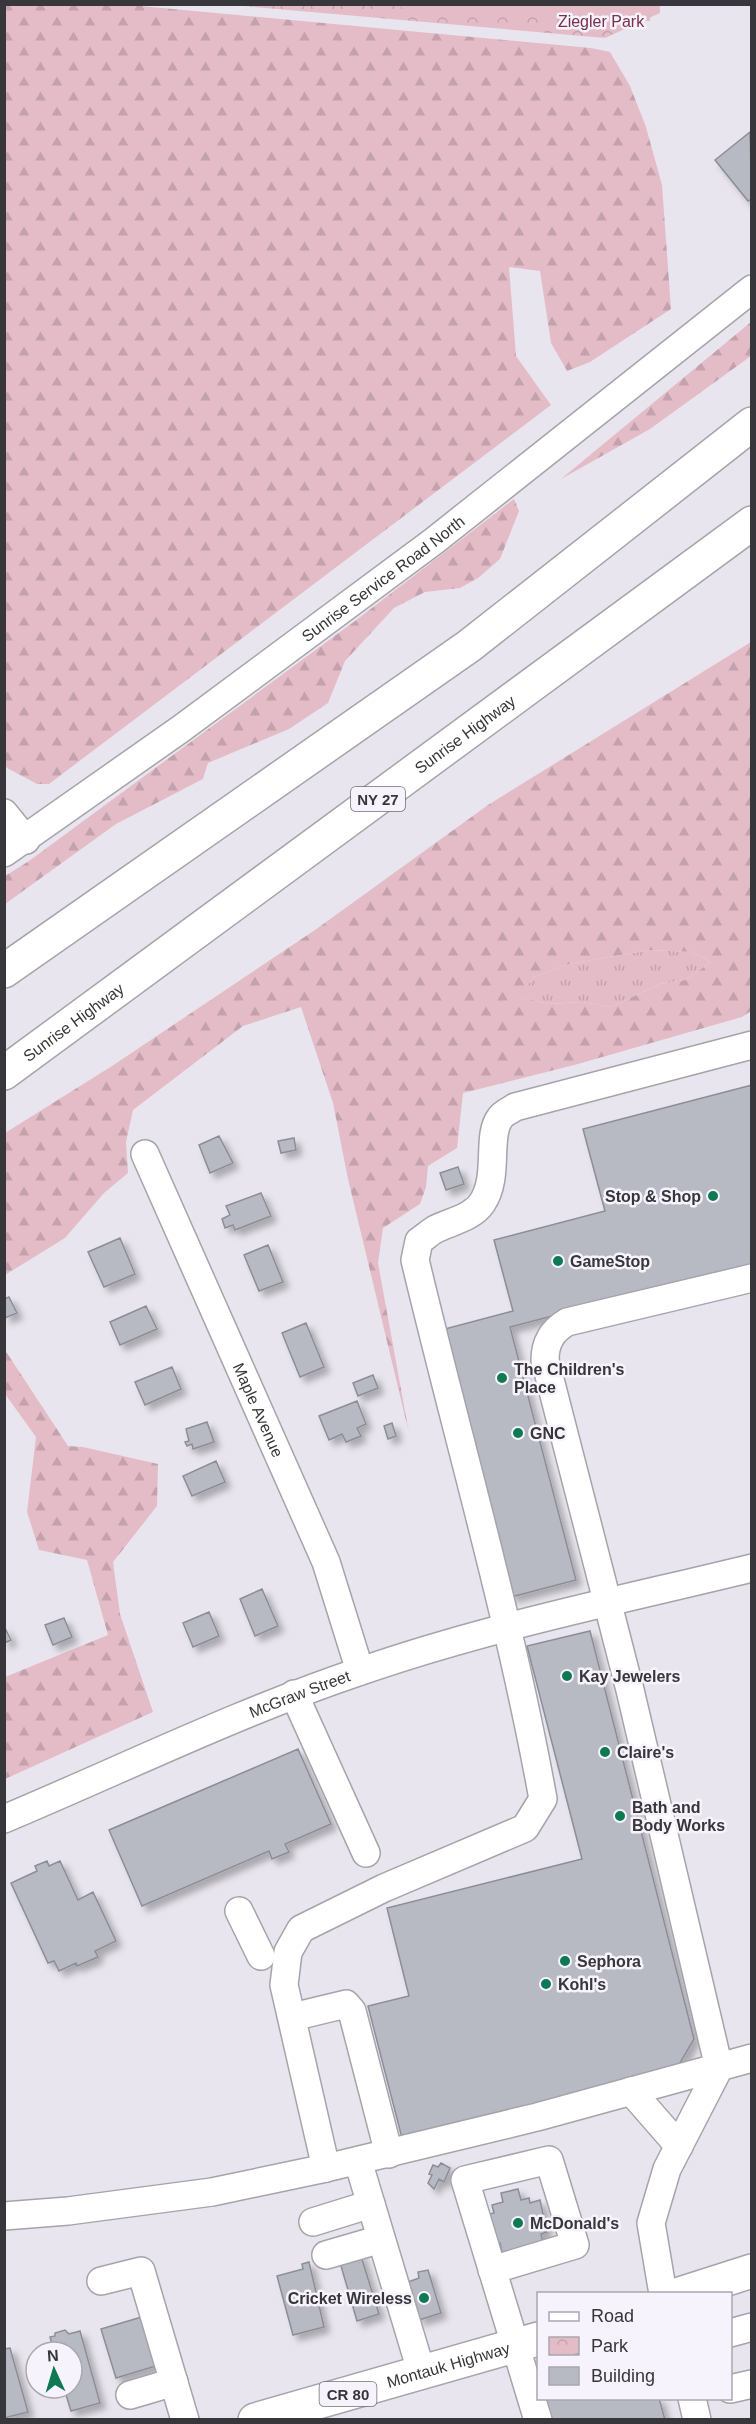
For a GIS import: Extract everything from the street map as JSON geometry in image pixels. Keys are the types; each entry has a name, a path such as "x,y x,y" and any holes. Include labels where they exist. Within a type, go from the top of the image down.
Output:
{"main road":[{"path":"4,971 469,646 752,424"},
{"name":"Sunrise Highway","path":"4,1073 752,524"},
{"path":"692,2292 717,2288 752,2271"},
{"name":"Montauk Highway","path":"255,2420 311,2412 422,2374 527,2343"}],"street":[{"name":"Sunrise Service Road North","path":"15,846 182,728 434,541 752,289"},
{"path":"4,813 15,846"},
{"path":"326,2169 284,1984 288,1952 301,1929 384,1888 525,1828 543,1799 527,1711 415,1260 419,1241 433,1231 463,1218 482,1205 489,1190 494,1166 494,1135 500,1118 515,1107 752,1045"},
{"name":"Maple Avenue","path":"145,1154 326,1563 360,1671"},
{"path":"663,2292 651,2223 667,2169 719,2068 630,1690 545,1360 547,1344 557,1328 577,1319 752,1278"},
{"name":"McGraw Street","path":"4,1819 294,1694 360,1671 507,1627 752,1568"},
{"path":"294,1694 366,1853"},
{"path":"239,1911 261,1956"},
{"path":"292,2017 346,2004 352,2011 389,2154"},
{"path":"4,2216 68,2211 212,2193 326,2169 537,2117 752,2058"},
{"path":"631,2091 679,2146"},
{"path":"492,2270 576,2245 537,2117"},
{"path":"538,2420 527,2343 492,2270 465,2180 549,2160"},
{"path":"358,2161 422,2374"},
{"path":"313,2222 371,2204"},
{"path":"326,2255 381,2239"},
{"path":"101,2281 141,2271 185,2420"},
{"path":"732,2332 752,2327"},
{"path":"130,2395 174,2382"},
{"path":"732,2389 752,2384"}],"green space":[{"path":"651,4 650,21 403,9 400,5"},
{"name":"Ziegler Park","path":"660,4 660,13 605,38 232,5"},
{"path":"4,5 130,5 591,48 610,52 630,86 646,127 662,185 671,309 590,362 567,371 551,343 540,271 509,267 516,356 551,405 49,784 37,784 7,768 5,764"},
{"path":"751,322 751,356 650,429 561,479"},
{"path":"514,499 519,511 500,559 478,578 460,588 425,592 394,608 345,661 328,703 289,729 208,763 203,779 116,824 5,904 5,876 29,861 355,621"},
{"path":"751,642 751,1011 742,1017 578,1064 463,1093 457,1148 428,1166 426,1187 420,1204 383,1228 378,1263 409,1433 348,1179 333,1103 301,1007 243,1026 133,1110 126,1142 128,1173 104,1193 65,1238 5,1275 5,1133 112,1066 315,930 488,805","holes":["650,950 691,952 711,962 685,980 660,984 611,1007 582,1002 549,1004 519,997 534,977 569,964"]},
{"path":"650,950 691,952 711,962 685,980 660,984 611,1007 582,1002 549,1004 518,997 534,977 569,964"},
{"path":"5,1350 68,1446 83,1447 158,1464 157,1506 113,1562 120,1614 153,1712 5,1779 5,1677 108,1635 87,1560 39,1550 27,1512 36,1437 5,1394"}],"building":[{"path":"750,132 752,199 748,201 715,160"},
{"path":"752,1085 752,1264 510,1327 576,1580 511,1597 441,1330 513,1311 494,1240 605,1211 583,1129"},
{"path":"219,1136 233,1163 210,1173 199,1145"},
{"path":"294,1138 296,1150 281,1153 278,1141"},
{"path":"458,1167 464,1184 446,1190 440,1173"},
{"path":"261,1193 271,1216 235,1230 233,1225 225,1228 222,1219 230,1215 226,1206"},
{"path":"120,1238 135,1274 104,1287 88,1252"},
{"path":"268,1245 283,1282 259,1291 244,1255"},
{"path":"9,1297 17,1313 5,1318 4,1299"},
{"path":"146,1306 157,1329 120,1345 110,1322"},
{"path":"306,1323 324,1367 300,1377 282,1333"},
{"path":"172,1367 181,1389 145,1405 135,1382"},
{"path":"373,1375 378,1388 358,1396 353,1383"},
{"path":"357,1401 366,1424 357,1428 361,1436 346,1442 342,1434 329,1440 319,1416"},
{"path":"207,1422 214,1442 193,1449 192,1444 187,1446 185,1442 189,1441 186,1429"},
{"path":"392,1423 396,1436 388,1439 384,1426"},
{"path":"216,1461 225,1482 192,1496 183,1476"},
{"path":"262,1589 278,1626 255,1636 240,1599"},
{"path":"209,1612 219,1636 193,1647 183,1623"},
{"path":"64,1618 72,1637 53,1645 45,1625"},
{"path":"4,1626 11,1640 4,1643"},
{"path":"590,1631 694,2039 677,2068 402,2138 368,2006 409,1996 387,1908 582,1859 527,1646"},
{"path":"298,1749 331,1824 285,1844 289,1852 272,1859 269,1851 142,1906 109,1830"},
{"path":"47,1861 49,1866 60,1861 78,1900 93,1892 116,1941 95,1951 98,1957 59,1971 54,1961 48,1963 11,1883 37,1871 35,1866"},
{"path":"441,2163 450,2168 444,2182 439,2179 434,2189 428,2183 432,2175 429,2174 433,2165 438,2167"},
{"name":"McDonald's","path":"518,2189 521,2200 529,2198 530,2203 540,2200 547,2232 541,2234 545,2252 504,2261 500,2243 495,2244 489,2214 494,2213 492,2205 503,2202 501,2193"},
{"path":"360,2253 379,2314 357,2321 339,2259"},
{"path":"309,2262 324,2327 293,2335 277,2276 303,2269 302,2264"},
{"name":"Cricket Wireless","path":"428,2270 441,2313 419,2320 408,2282 419,2278 418,2272"},
{"path":"145,2316 159,2365 116,2378 101,2329"},
{"path":"65,2330 69,2334 80,2331 82,2340 51,2340 50,2337 55,2336 55,2333"},
{"path":"84,2345 100,2403 71,2411 68,2400 84,2400"},
{"path":"10,2348 28,2412 4,2418 4,2349"},
{"path":"542,2400 660,2400 665,2420 547,2420"}],"place":[{"name":"Stop & Shop","path":"713,1196"},
{"name":"GameStop","path":"558,1261"},
{"name":"The Children's Place","path":"502,1378"},
{"name":"GNC","path":"518,1433"},
{"name":"Kay Jewelers","path":"567,1676"},
{"name":"Claire's","path":"605,1752"},
{"name":"Bath and Body Works","path":"620,1816"},
{"name":"Sephora","path":"565,1961"},
{"name":"Kohl's","path":"546,1984"},
{"name":"McDonald's","path":"518,2223"},
{"name":"Cricket Wireless","path":"424,2298"}]}
